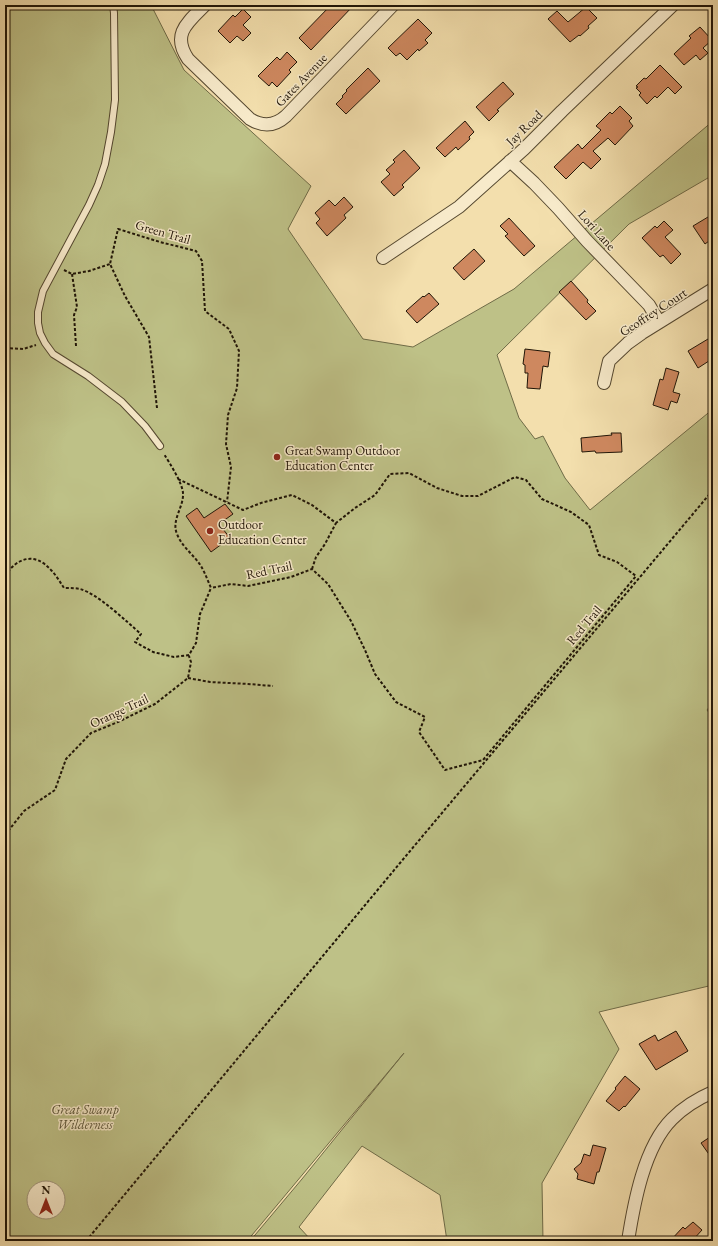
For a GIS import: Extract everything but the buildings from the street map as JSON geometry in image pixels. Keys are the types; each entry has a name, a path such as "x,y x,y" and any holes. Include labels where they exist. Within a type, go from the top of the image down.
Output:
{"street":[{"name":"Gates Avenue","path":"205,5 185,25 182,33 181,47 183,52 188,59 250,119 267,125 281,121 394,5"},
{"name":"Jay Road","path":"383,258 455,210 524,149 673,5"},
{"name":"Lori Lane","path":"510,161 539,188 648,305 659,322"},
{"name":"Geoffrey Court","path":"604,383 609,361 637,336 713,289"},
{"path":"628,1241 634,1204 639,1186 649,1156 658,1138 672,1119 694,1103 713,1092"}],"lane":[{"path":"113,5 115,100 105,164 89,205 43,291 38,312 38,323 40,333 53,354 88,376 122,402 145,426 160,446"}],"path":[{"name":"Green Trail","path":"110,264 118,229 196,251 202,262 205,311 229,329 239,351 237,388 228,416 226,444 230,467 227,502"},
{"path":"56,266 72,274 89,271 110,264 125,296 149,337 157,408"},
{"path":"72,274 77,307 74,315 76,346"},
{"path":"5,348 23,349 45,343"},
{"path":"160,446 183,491 183,501 175,524 176,534 201,566 211,588 200,614 196,643 189,655 191,662 188,678 210,682 273,686"},
{"name":"Red Trail","path":"211,588 230,584 248,586 291,577 312,569 328,584 352,620 375,674 396,702 425,717 419,732 445,770 483,760 636,576 617,562 599,555 589,525 571,512 542,499 526,480 515,477 478,496 462,496 437,488 409,473 390,474 375,495 336,523"},
{"path":"178,479 244,510 261,503 292,495 312,505 336,523 316,557 312,569"},
{"path":"86,1241 394,869 713,490"},
{"path":"5,576 18,561 28,559 41,561 51,570 64,588 82,589 98,598 114,610 141,634 135,642 153,652 174,657 189,655"},
{"name":"Orange Trail","path":"5,835 24,810 55,790 66,758 91,733 155,704 188,678"}],"green space":[{"name":"Great Swamp Wilderness","path":"5,5 151,5 184,70 311,186 288,229 363,339 413,347 514,289 713,121 713,175 629,224 497,355 519,418 535,439 543,436 565,478 590,510 713,409 713,702 707,710 713,718 713,985 599,1012 619,1049 542,1183 543,1241 447,1241 440,1195 362,1146 299,1227 311,1240 310,1241 250,1241 404,1053 247,1241 5,1241"}],"place":[{"name":"Great Swamp Outdoor Education Center","path":"277,457"},
{"name":"Outdoor Education Center","path":"210,531"}]}
